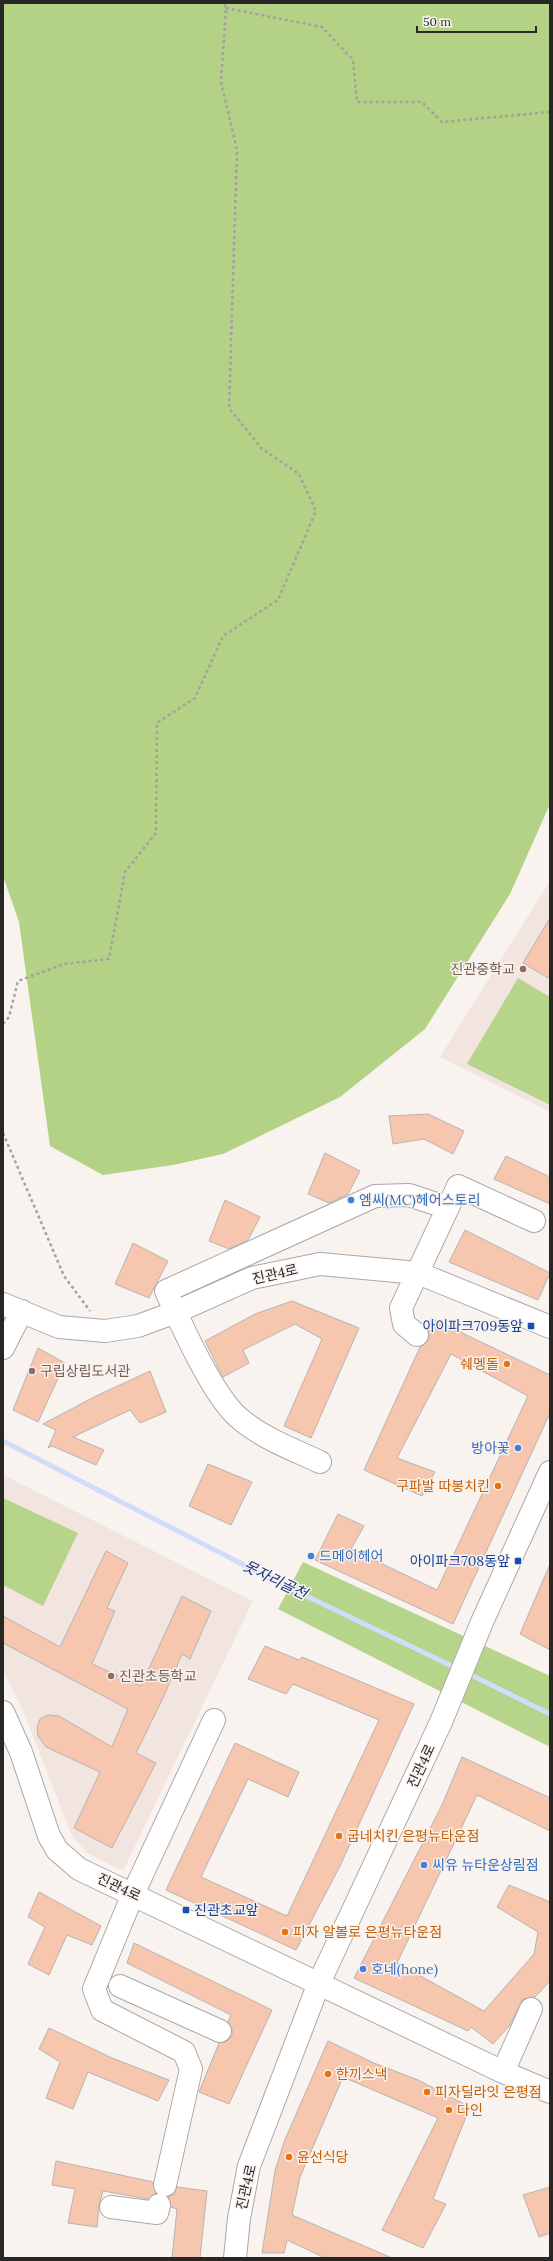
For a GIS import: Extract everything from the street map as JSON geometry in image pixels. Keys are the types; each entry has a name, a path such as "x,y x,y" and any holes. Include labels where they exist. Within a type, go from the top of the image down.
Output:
{"street":[{"path":"417,1334 404,1324 401,1308 458,1186 534,1221"},
{"path":"320,1462 267,1438 238,1418 219,1395 166,1291 375,1196 408,1195 448,1208"},
{"name":"진관4로","path":"13,1308 59,1327 105,1331 138,1326 176,1312 252,1278 320,1264 418,1273 550,1327"},
{"path":"3,1348 13,1308"},
{"name":"진관4로","path":"235,2258 239,2218 249,2166 319,1983 441,1722 482,1622 550,1472"},
{"name":"진관4로","path":"3,1712 21,1752 42,1818 57,1850 78,1869 319,1983"},
{"path":"111,2207 157,2213 191,2069 184,2052 102,2010 94,1989 133,1894 214,1720"},
{"path":"319,1983 502,2072 550,2092"},
{"path":"120,1986 220,2031"},
{"path":"155,2037 168,2008"},
{"path":"502,2072 531,2009"}],"path":[{"path":"3,1024 9,1017 18,981 64,964 108,959 125,872 156,833 157,723 195,698 223,636 278,600 316,511 299,474 261,448 229,408 237,150 221,82 226,8 224,3"},
{"path":"226,8 322,26 353,60 357,102 422,102 442,122 550,112"},
{"path":"3,1134 64,1276 93,1315"}],"shaded area":[{"name":"진관중학교","path":"550,881 550,1112 440,1057"},
{"name":"진관초등학교","path":"3,1475 253,1601 123,1871 87,1853 72,1836 24,1713 3,1671"}],"green space":[{"path":"3,3 550,3 550,804 510,894 425,1029 340,1097 223,1154 173,1165 103,1175 50,1146 19,922 3,876"},
{"path":"518,978 550,997 550,1105 467,1064"},
{"path":"3,1498 78,1533 43,1606 3,1585"},
{"path":"303,1562 550,1676 550,1747 278,1609"}],"building":[{"path":"550,918 550,979 523,963"},
{"path":"428,1114 464,1131 453,1154 424,1139 393,1144 389,1116"},
{"path":"325,1153 360,1171 348,1194 329,1203 308,1194"},
{"path":"506,1156 550,1177 550,1204 494,1179"},
{"path":"225,1200 260,1217 248,1240 229,1249 209,1241"},
{"path":"465,1230 550,1273 538,1300 449,1262"},
{"path":"133,1243 168,1261 149,1298 115,1284"},
{"path":"292,1301 359,1328 311,1438 284,1426 322,1339 295,1324 243,1350 249,1363 223,1377 205,1341 255,1314"},
{"path":"433,1319 550,1375 550,1413 453,1624 315,1560 338,1514 364,1526 351,1549 437,1590 528,1396 451,1354 397,1458 435,1472 422,1496 364,1470 420,1347 426,1343 429,1338 428,1330"},
{"path":"38,1348 65,1363 38,1422 13,1410"},
{"path":"150,1371 166,1412 140,1423 130,1410 73,1437 104,1450 96,1465 52,1446 48,1448 56,1430 43,1424 96,1396"},
{"path":"208,1464 252,1482 231,1525 189,1506"},
{"path":"106,1551 128,1563 107,1608 115,1611 92,1664 141,1686 182,1596 211,1611 190,1659 182,1654 163,1698 136,1753 156,1763 112,1848 74,1828 100,1772 46,1747 38,1736 37,1727 40,1719 48,1715 59,1716 112,1747 128,1709 3,1643 3,1616 60,1647"},
{"path":"550,1564 550,1650 520,1634"},
{"path":"265,1646 299,1660 302,1657 414,1704 340,1866 296,1950 166,1890 235,1743 299,1772 288,1797 248,1779 201,1877 287,1916 379,1720 293,1684 286,1694 248,1679"},
{"path":"462,1757 550,1798 550,1831 477,1795 397,1963 484,2011 534,1954 538,1932 497,1907 509,1885 550,1902 550,1981 535,1997 523,1999 510,2025 493,2044 471,2027 468,2031 354,1978 442,1805"},
{"path":"39,1892 101,1926 92,1945 67,1935 49,1975 28,1964 45,1927 28,1917"},
{"path":"134,1943 272,2010 229,2104 199,2092 219,2043 227,2041 232,2036 232,2029 228,2022 231,2015 127,1963"},
{"path":"49,2028 112,2058 169,2080 158,2101 88,2072 73,2109 46,2098 60,2062 39,2049"},
{"path":"328,2041 374,2063 418,2080 470,2107 433,2199 446,2204 423,2248 382,2230 438,2118 343,2077 300,2177 292,2215 392,2258 325,2258 287,2240 284,2253 262,2253 275,2171 284,2142"},
{"path":"56,2161 153,2182 156,2193 148,2199 103,2191 99,2205 97,2227 68,2223 75,2189 52,2185"},
{"path":"177,2187 207,2191 200,2258 172,2258 177,2209 171,2207 168,2197 174,2194"},
{"path":"550,2187 550,2233 539,2237 523,2195"}],"waterway":[{"name":"못자리골천","path":"3,1441 271,1579 458,1669"},
{"name":"못자리골천","path":"467,1673 550,1714"}],"place":[{"name":"진관중학교","path":"523,969"},
{"name":"엠씨(MC)헤어스토리","path":"351,1200"},
{"name":"아이파크709동앞","path":"531,1326"},
{"name":"쉐멩돌","path":"507,1364"},
{"name":"구립상립도서관","path":"32,1371"},
{"name":"방아꽃","path":"518,1448"},
{"name":"구파발 따봉치킨","path":"498,1486"},
{"name":"드메이헤어","path":"311,1556"},
{"name":"아이파크708동앞","path":"518,1561"},
{"name":"진관초등학교","path":"111,1676"},
{"name":"굽네치킨 은평뉴타운점","path":"339,1836"},
{"name":"씨유 뉴타운상림점","path":"424,1865"},
{"name":"진관초교앞","path":"186,1910"},
{"name":"피자 알볼로 은평뉴타운점","path":"285,1932"},
{"name":"호네(hone)","path":"363,1969"},
{"name":"한끼스낵","path":"328,2074"},
{"name":"피자딜라잇 은평점","path":"427,2092"},
{"name":"다인","path":"449,2110"},
{"name":"윤선식당","path":"289,2157"}]}
